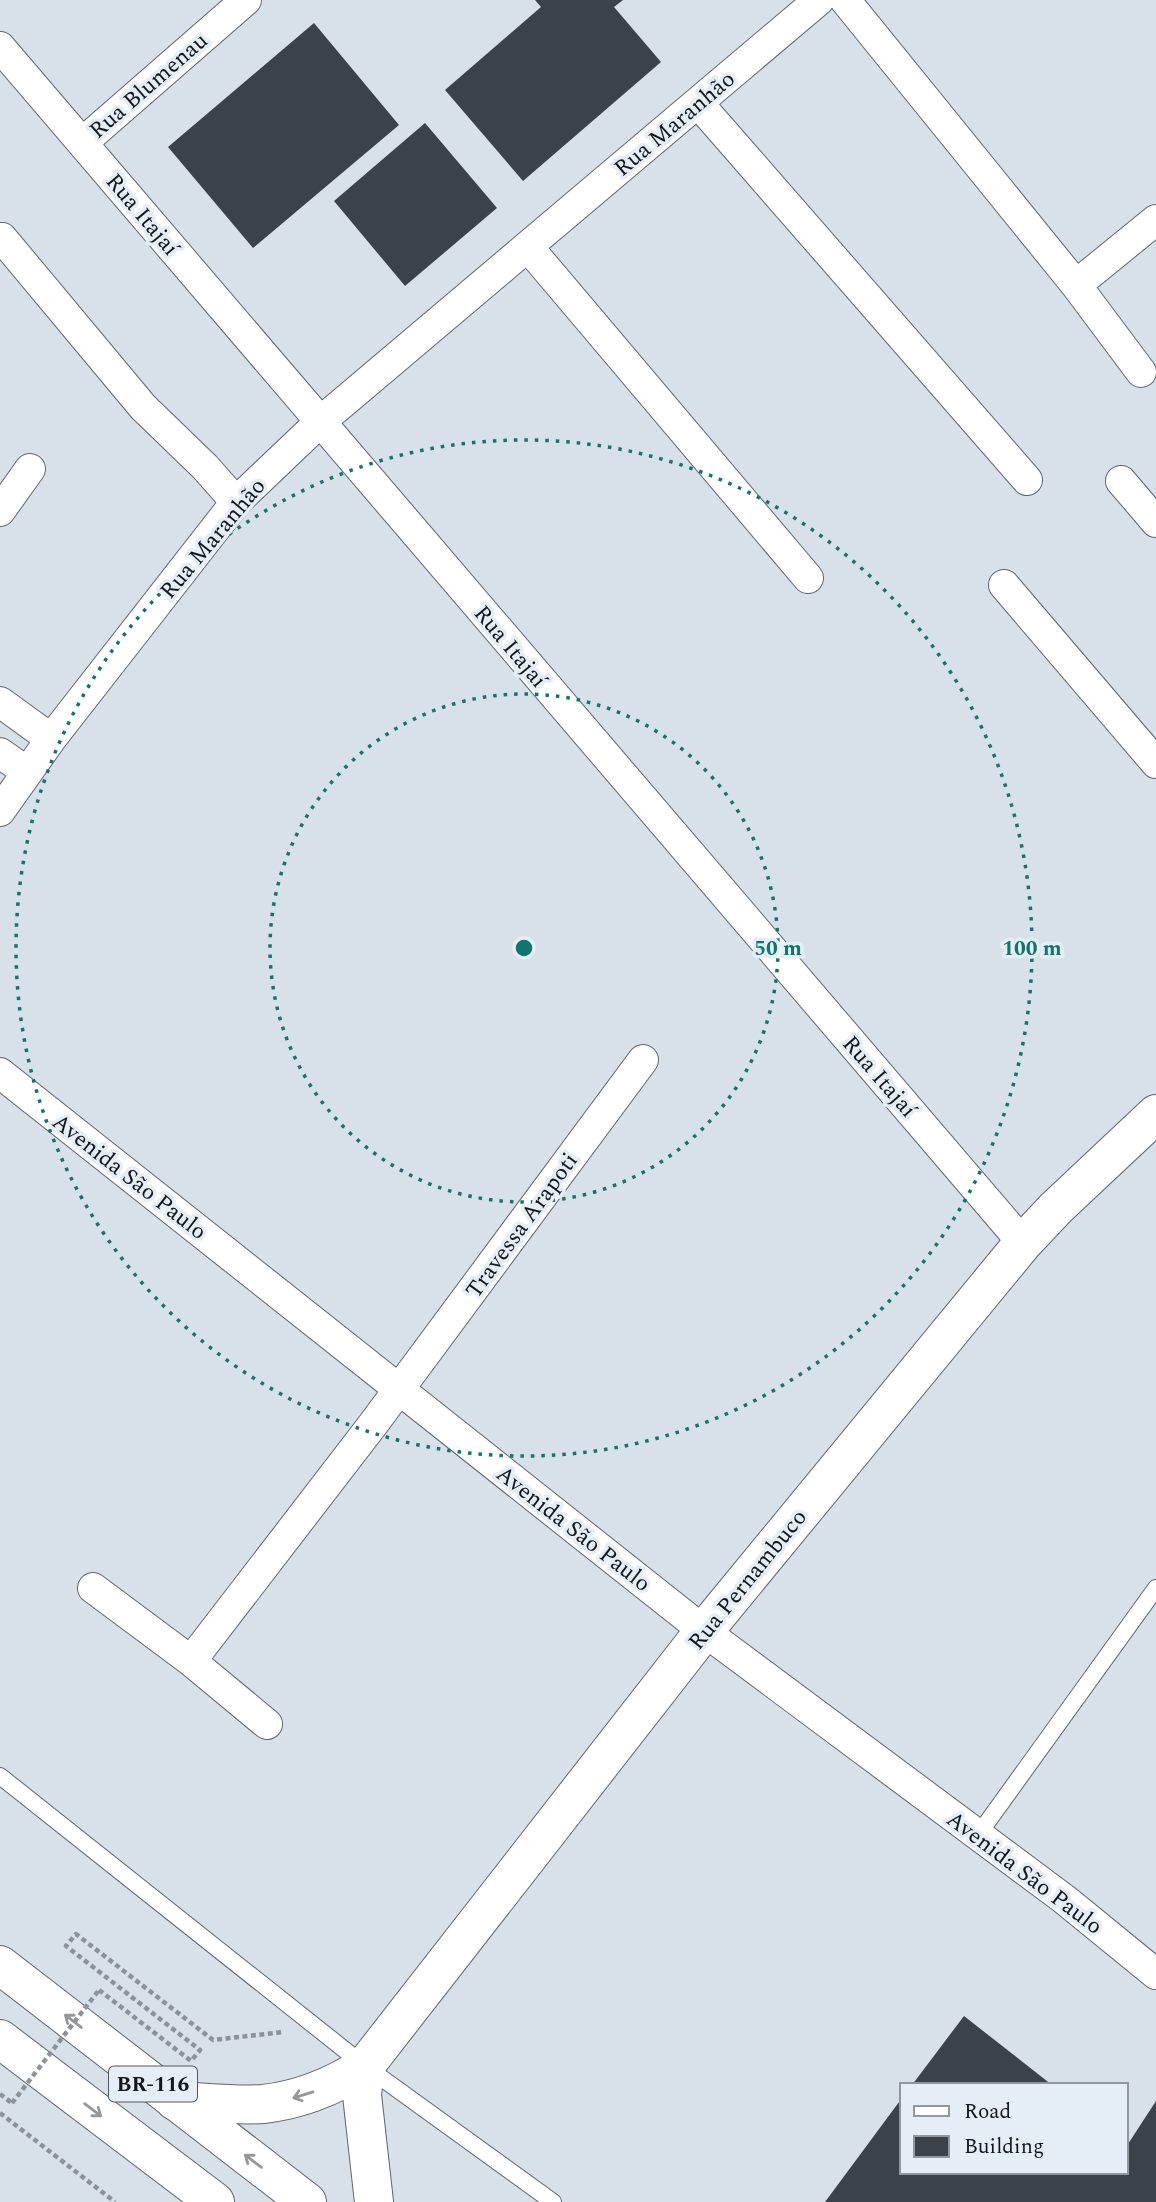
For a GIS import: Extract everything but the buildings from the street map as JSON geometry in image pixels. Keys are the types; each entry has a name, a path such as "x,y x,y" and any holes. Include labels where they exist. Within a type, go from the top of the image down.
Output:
{"main road":[{"name":"Rua Pernambuco","path":"175,2101 262,2104 300,2097 341,2081 365,2066 704,1631 1023,1242 1156,1114"},
{"name":"BR-116","path":"0,1965 307,2202"},
{"name":"BR-116","path":"0,2039 215,2202"},
{"path":"365,2066 362,2095 374,2202"}],"street":[{"name":"Rua Blumenau","path":"82,143 246,0"},
{"path":"845,0 1076,285 1141,372"},
{"name":"Rua Maranhão","path":"0,811 51,739 236,502 320,422 698,103 810,3"},
{"name":"Rua Itajaí","path":"0,47 1023,1242"},
{"path":"698,103 1027,480"},
{"path":"1076,285 1156,220"},
{"path":"2,239 143,407 205,467 236,502"},
{"path":"528,247 808,578"},
{"path":"0,511 30,469"},
{"path":"1121,481 1156,522"},
{"path":"1004,585 1156,763"},
{"path":"0,702 51,739"},
{"path":"0,753 27,772"},
{"name":"Travessa Arapoti","path":"191,1661 374,1423 643,1060"},
{"name":"Avenida São Paulo","path":"0,1073 704,1631 1064,1899 1156,1974"},
{"path":"93,1587 191,1661 267,1724"}],"lane":[{"path":"978,1835 1156,1588"},
{"path":"0,1776 365,2066 553,2202"}],"path":[{"path":"0,2094 12,2103 99,1990 191,2062 200,2050 66,1946 76,1934 214,2040 317,2028"},
{"path":"0,2113 114,2202"}]}
